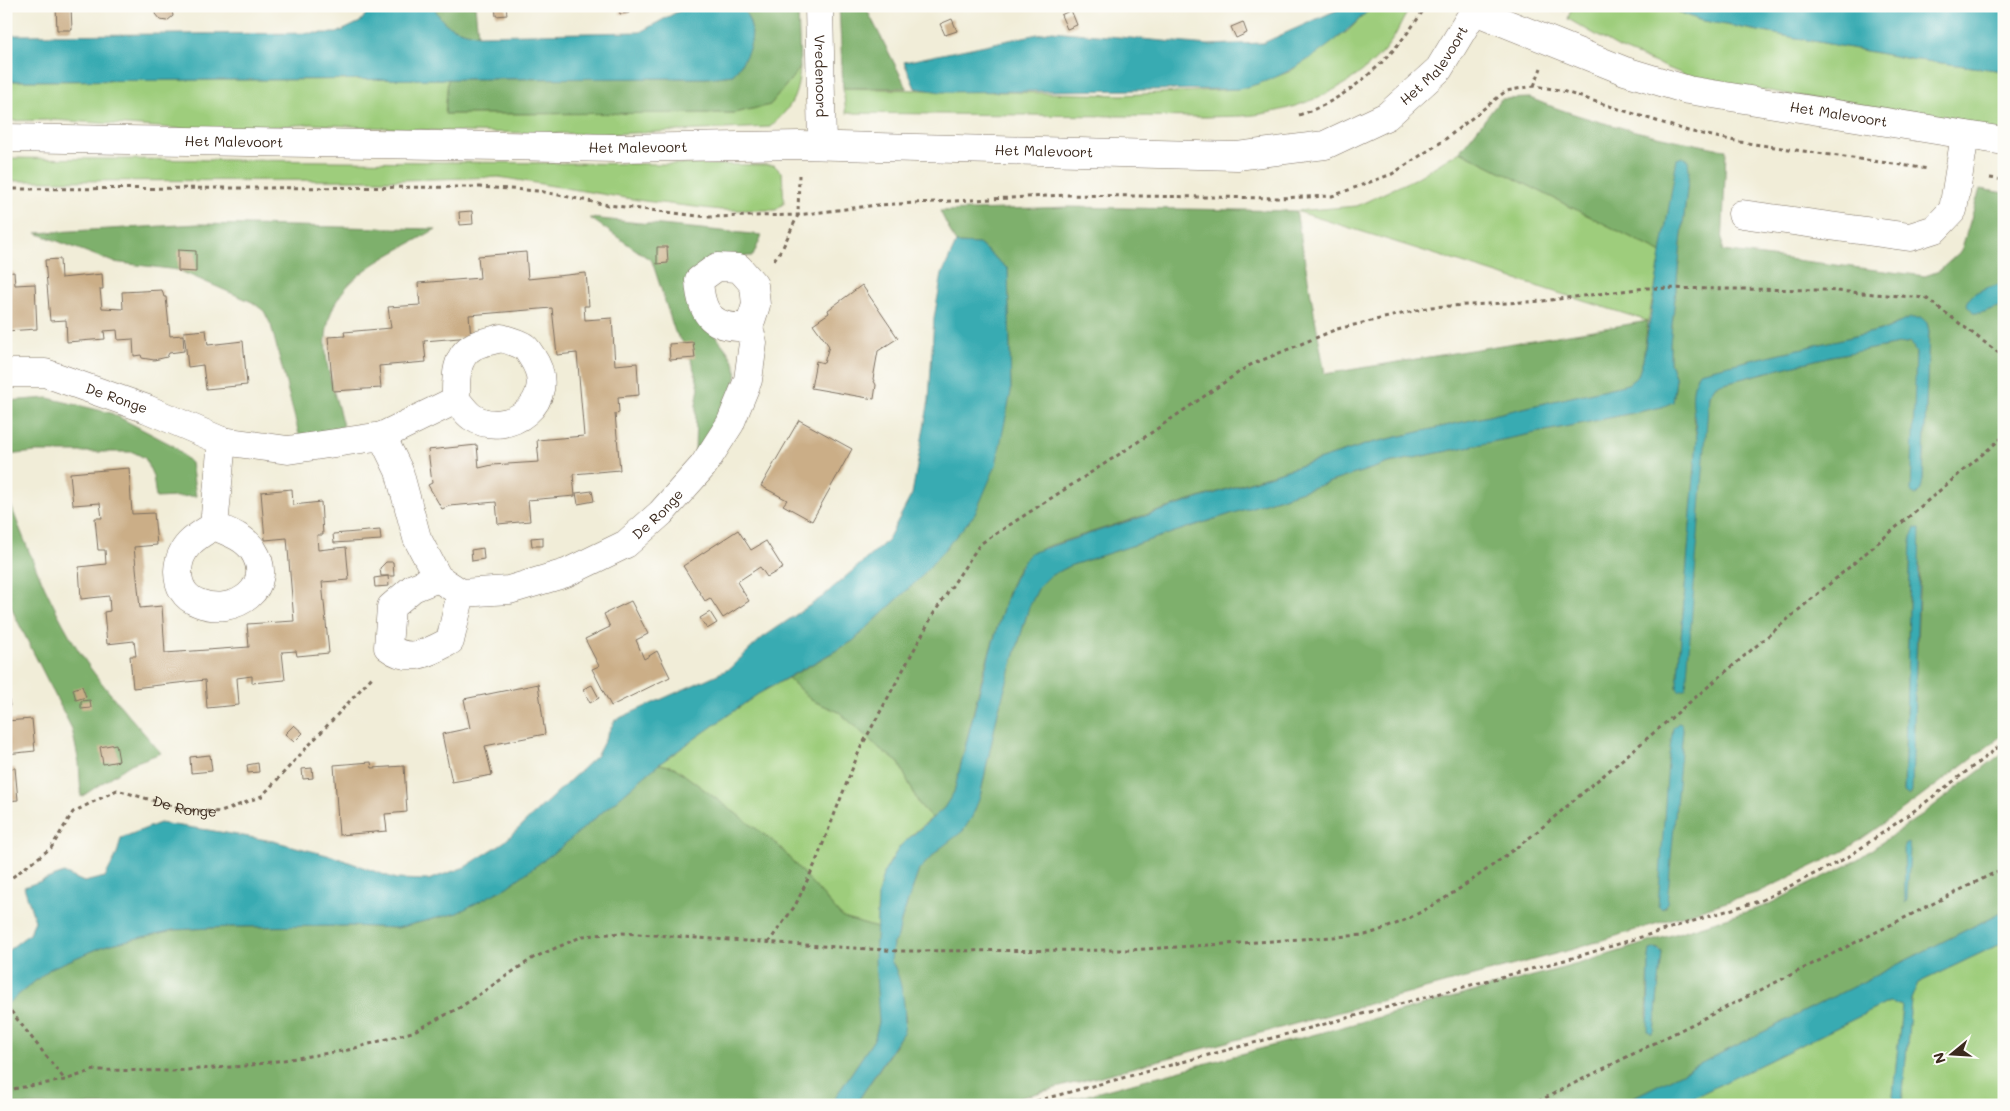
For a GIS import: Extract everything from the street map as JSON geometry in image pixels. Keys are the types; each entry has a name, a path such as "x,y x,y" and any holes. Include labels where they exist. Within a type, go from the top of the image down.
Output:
{"street":[{"name":"Vredenoord","path":"811,145 818,6"},
{"name":"Het Malevoort","path":"6,138 618,148 811,145 1237,156 1325,145 1387,116 1439,69 1476,9 1625,71 1688,90 2004,141"},
{"path":"1742,214 1910,237 1935,229 1953,210 1965,135"},
{"path":"749,327 730,328 714,322 700,301 699,280 717,267 739,268 754,285"},
{"name":"De Ronge","path":"461,594 509,590 566,573 626,544 660,513 702,466 730,424 748,380 753,343 749,327 756,305 754,285"},
{"name":"De Ronge","path":"6,373 45,373 147,409 222,441 288,450 382,436 456,400"},
{"path":"382,436 398,471 417,538 438,578 461,594 450,641 422,656 395,653 388,647 391,607 413,588 438,578"},
{"path":"214,526 222,441"}],"path":[{"path":"1295,117 1314,110 1368,76 1407,36 1426,6"},
{"path":"754,285 783,247 798,215 811,145"},
{"path":"768,943 795,906 815,864 860,749 934,614 980,544 1129,448 1248,366 1337,328 1431,306 1543,301 1646,288 1824,290 1926,298 2004,357"},
{"path":"6,1090 65,1080 94,1070 171,1072 245,1066 348,1050 412,1032 459,1008 533,958 583,936 622,933 899,952 1130,950 1365,935 1389,928 1422,912 1462,887 1533,835 2004,436"},
{"name":"De Ronge","path":"6,882 51,848 72,812 117,790 186,810 221,812 262,796 395,653"},
{"path":"1021,1105 1576,957 1762,900 1848,857 1918,808 2004,743"},
{"path":"1531,1105 2004,868"},
{"path":"6,1005 65,1080"}],"green space":[{"path":"434,6 475,6 478,35 446,24"},
{"path":"741,6 798,6 800,68 770,105 734,113 445,114 448,79 707,78 733,75 748,51 752,34 751,25"},
{"path":"839,6 865,6 907,88 843,88"},
{"path":"1373,6 1412,6 1390,43 1365,70 1315,99 1279,111 1248,116 1207,117 846,113 843,88 1122,95 1239,89 1289,72 1348,31"},
{"path":"1572,6 1664,6 1699,20 1910,59 2004,71 2004,132 1690,77 1619,48 1568,19"},
{"path":"800,68 797,87 792,101 784,114 770,127 610,134 466,132 311,124 215,131 53,120 6,121 6,81 448,79 445,114 734,113 770,105"},
{"path":"1530,98 1578,115 1651,135 1726,150 1722,251 1925,276 1939,271 1961,251 1980,189 2004,193 2004,283 1975,293 1980,313 2004,305 2004,734 1914,802 1844,851 1759,892 1574,949 993,1105 855,1105 897,1043 906,1020 895,967 891,961 893,943 898,937 901,921 919,870 938,850 980,797 998,712 1029,607 1039,587 1050,576 1069,566 1389,463 1662,407 1673,401 1676,379 1670,363 1670,343 1689,171 1677,160 1662,253 1460,151 1501,99","holes":["1898,323 1927,323 1929,331 1923,479 1915,409 1916,353 1911,342 1831,356 1716,385 1709,395 1677,688 1697,439 1693,417 1699,372 1886,329","1911,537 1920,568 1911,795 1904,792","1682,724 1683,729 1665,908"]},
{"path":"1460,151 1662,253 1648,321 1296,211 1357,206 1418,177"},
{"path":"6,158 774,165 782,173 784,203 776,210 721,210 644,201 499,177 402,180 6,181"},
{"path":"1070,207 1296,211 1325,374 1648,321 1643,360 1638,376 1628,384 1371,443 1042,548 1020,565 1009,589 983,673 954,792 944,808 932,818 919,804 899,763 879,748 839,712 811,700 788,678 853,641 919,579 975,514 1011,392 1008,269 979,244 956,243 940,211"},
{"path":"590,218 762,235 753,256 718,257 695,312 729,354 736,368 736,377 722,414 695,458 696,405 699,387 688,349 675,332 652,261"},
{"path":"199,224 436,229 373,265 356,278 341,294 331,312 326,335 327,363 344,430 300,438 271,325 264,311 252,302 178,270 113,262 36,233"},
{"path":"48,398 111,413 174,446 191,463 196,496 156,498 153,476 145,458 133,452 36,452 6,455 6,401"},
{"path":"6,492 45,588 70,636 97,677 161,753 131,764 81,797 79,763 72,729 15,616 6,593"},
{"path":"788,678 811,700 839,712 879,748 899,763 919,804 932,818 906,841 888,865 879,892 877,928 843,918 778,845 674,767 659,764 758,694"},
{"path":"2004,752 2004,911 1618,1105 1050,1105 1578,964 1765,906 1852,863 1923,814","holes":["1659,948 1662,952 1654,1032 1647,1016 1649,957 1650,950"]},
{"path":"659,764 674,767 778,845 843,918 877,928 879,1022 875,1038 830,1105 6,1105 6,1005 51,968 107,945 173,930 230,927 349,926 397,928 457,913 507,887 560,848"},
{"path":"2004,942 2004,1105 1902,1105 1911,999 1918,983"},
{"path":"1889,1002 1902,1006 1892,1105 1678,1105"}],"water":[{"path":"372,6 434,6 446,24 478,35 640,32 688,6 741,6 751,25 752,34 748,51 733,75 707,78 6,81 6,35 337,33 360,22"},
{"path":"1346,6 1373,6 1328,46 1311,58 1277,77 1239,89 941,92 915,88 904,62 1052,31 1208,45 1263,43"},
{"path":"1664,6 2004,6 2004,71 1910,59 1699,20"},
{"path":"1682,157 1688,160 1689,171 1670,343 1670,363 1676,379 1673,402 1662,407 1389,463 1069,566 1050,576 1039,587 1029,607 998,712 980,797 972,817 963,831 938,850 919,870 901,921 898,937 893,943 891,961 898,976 903,995 904,1031 855,1105 830,1105 875,1038 879,1022 875,960 878,894 883,874 900,846 944,808 954,792 1003,609 1018,570 1030,553 1371,443 1628,384 1638,376 1643,360 1677,159"},
{"path":"956,243 979,244 1008,269 1011,392 996,465 975,514 919,579 853,641 758,694 659,764 560,848 507,887 457,913 397,928 349,926 230,927 173,930 107,945 51,968 6,1005 6,952 29,934 35,921 24,887 64,873 84,882 105,877 117,854 121,838 160,823 273,841 335,857 396,879 428,880 465,867 504,842 597,755 615,720 729,669 762,638 822,597 887,541 912,494 929,400 934,318 942,274"},
{"path":"2004,283 2004,305 1980,313 1974,313 1967,305 1976,293"},
{"path":"1910,318 1922,318 1927,323 1929,331 1923,479 1921,490 1916,495 1911,492 1916,353 1911,342 1831,356 1716,385 1709,395 1686,688 1679,691 1677,688 1697,439 1693,388 1699,372 1886,329"},
{"path":"1915,528 1920,529 1912,791 1909,796 1904,792 1911,537"},
{"path":"1678,723 1682,724 1683,729 1667,903 1662,909 1658,906 1668,762 1673,728"},
{"path":"1908,843 1910,850 1907,899 1905,902 1904,845"},
{"path":"2004,911 2004,942 1918,983 1911,999 1902,1105 1892,1105 1902,1006 1889,1002 1678,1105 1618,1105"},
{"path":"1656,948 1662,952 1654,1032 1652,1034 1648,1031 1649,957 1650,950"}],"building":[{"path":"56,6 71,6 72,30 57,30"},
{"path":"157,6 171,6 173,16 167,21 160,20 155,14"},
{"path":"495,6 506,6 507,15 496,16"},
{"path":"619,6 628,6 629,13 620,14"},
{"path":"1071,10 1077,25 1067,29 1061,15"},
{"path":"952,19 957,31 945,35 940,24"},
{"path":"1243,22 1247,33 1236,38 1231,27"},
{"path":"472,211 473,224 460,225 459,212"},
{"path":"657,247 667,247 668,263 657,264"},
{"path":"178,250 196,251 196,272 178,271"},
{"path":"526,252 528,279 586,273 589,306 584,306 585,320 612,318 615,365 637,363 639,395 618,397 619,413 615,414 620,470 573,474 575,496 528,500 530,521 498,524 496,502 449,506 442,509 428,485 432,483 428,450 477,445 479,468 492,465 539,462 537,440 584,436 577,353 557,355 552,308 469,315 471,337 424,341 426,362 379,366 381,388 333,391 328,337 345,336 344,332 391,328 388,307 420,305 418,283 480,278 478,256"},
{"path":"60,259 61,278 102,274 103,289 100,289 102,308 123,309 122,292 162,290 164,297 166,297 170,336 183,335 184,351 169,353 167,357 154,360 142,358 141,355 134,356 133,339 118,340 117,330 104,331 105,339 67,342 66,320 50,321 45,260"},
{"path":"14,272 15,285 35,284 37,329 6,331 6,273"},
{"path":"862,285 898,338 878,351 873,379 876,385 874,399 811,388 816,361 824,363 829,346 813,324 829,313 828,310"},
{"path":"206,330 208,345 243,341 247,385 206,389 203,365 188,367 184,332"},
{"path":"693,342 695,358 670,360 669,344"},
{"path":"799,420 852,449 812,521 783,505 787,500 761,486"},
{"path":"129,468 132,514 154,513 157,545 134,547 140,608 162,606 165,653 249,647 247,624 294,621 287,538 265,540 261,492 292,489 293,505 321,502 323,535 317,535 318,550 346,547 349,580 322,582 329,653 297,656 296,651 282,652 285,680 252,683 252,676 237,678 239,705 207,708 205,680 133,688 130,656 136,656 134,641 107,644 104,612 110,611 109,596 81,599 79,567 106,564 105,550 98,550 95,518 102,518 100,503 73,505 70,473"},
{"path":"592,491 594,501 578,504 576,493"},
{"path":"380,530 381,540 334,543 333,534"},
{"path":"738,530 751,550 766,541 783,568 767,577 760,567 737,582 749,601 723,618 710,598 705,601 683,566"},
{"path":"543,537 543,546 532,546 531,538"},
{"path":"483,548 484,559 472,561 471,550"},
{"path":"386,562 393,562 394,576 381,576 380,568"},
{"path":"388,576 389,586 375,587 374,578"},
{"path":"631,601 648,634 636,640 644,659 657,651 670,677 611,706 592,669 599,666 585,639 610,627 604,614"},
{"path":"710,612 717,623 707,629 700,618"},
{"path":"6,681 10,706 6,707"},
{"path":"538,684 545,734 485,746 492,775 452,782 442,734 470,728 464,699"},
{"path":"592,685 599,698 590,703 583,689"},
{"path":"82,686 86,697 76,700 73,689"},
{"path":"90,700 91,708 81,709 81,701"},
{"path":"32,719 35,751 6,754 6,721"},
{"path":"294,725 303,733 294,742 285,734"},
{"path":"116,744 119,761 103,764 100,747"},
{"path":"210,755 212,771 191,773 190,757"},
{"path":"6,757 9,768 15,768 18,800 6,801"},
{"path":"371,762 372,768 404,766 407,812 385,814 387,831 339,835 334,765"},
{"path":"258,763 259,772 248,773 247,765"},
{"path":"312,768 313,778 303,779 302,769"}]}
